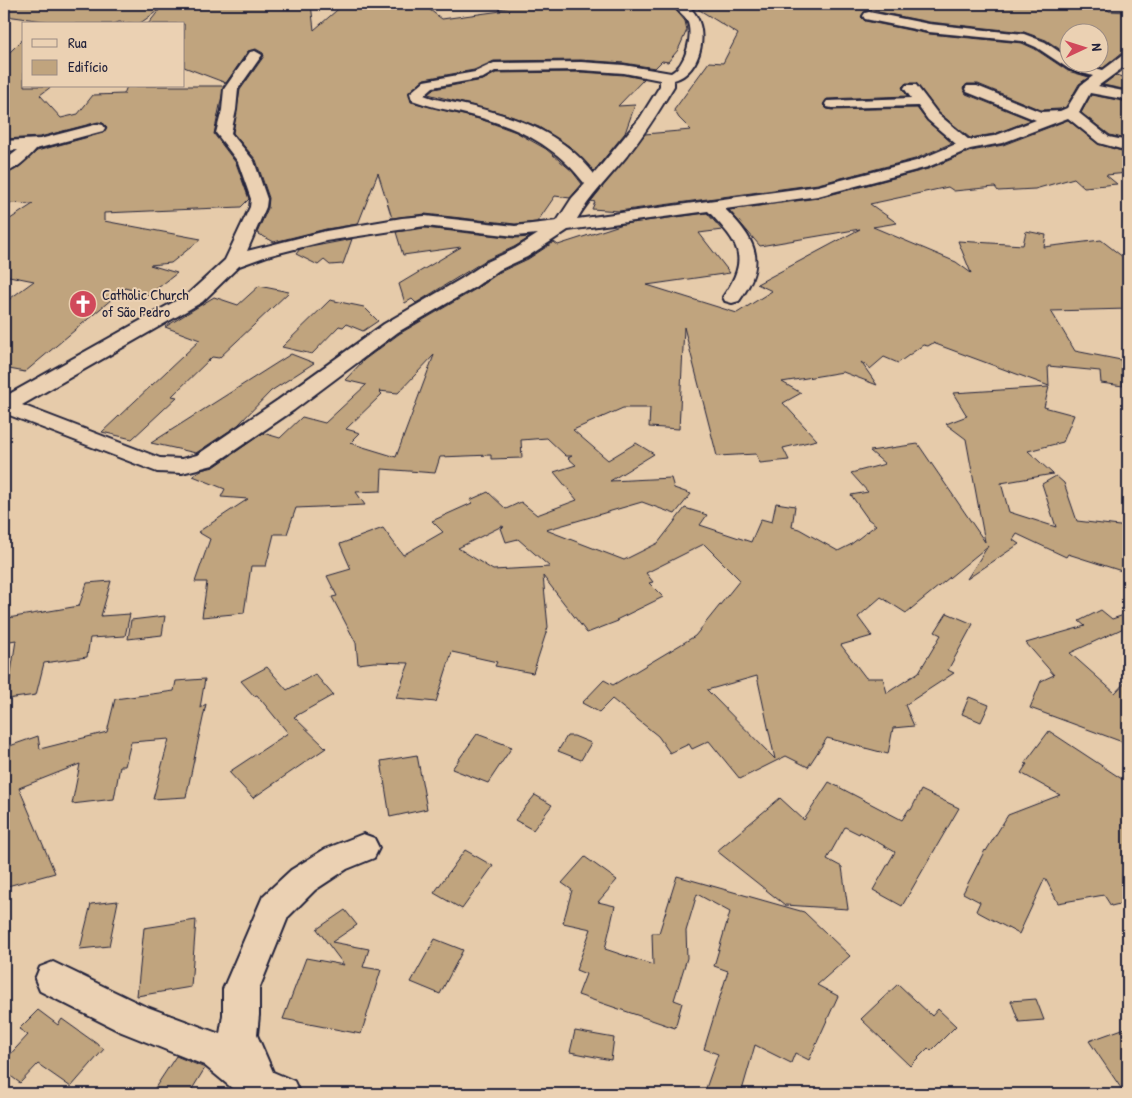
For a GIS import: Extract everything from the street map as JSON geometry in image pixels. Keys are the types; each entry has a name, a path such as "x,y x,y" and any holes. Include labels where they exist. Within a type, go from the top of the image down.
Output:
{"street":[{"path":"592,184 587,176 547,137 504,118 429,102 417,97 417,93 429,84 478,75 488,68 570,65 608,66 667,78 679,74 690,61 695,26 690,15 682,8 683,6 694,4"},
{"path":"868,16 930,28 972,31 1036,41 1069,64 1089,72 1104,74"},
{"path":"233,262 241,240 258,207 259,199 246,161 223,133 229,110 231,89 255,55"},
{"path":"5,406 195,298 233,262 261,252 326,236 402,223 425,222 515,231 818,191 922,164 966,145 996,140 1042,124 1072,110 1086,88 1128,58"},
{"path":"5,406 157,465 182,466 206,460 286,405 391,328 468,283 493,266 521,253 561,226 567,221 578,202 592,184 620,154 646,120 667,86 667,78"},
{"path":"910,86 920,102 947,131 966,145"},
{"path":"1086,88 1128,96"},
{"path":"972,89 1038,116 1053,117 1072,110"},
{"path":"832,104 920,102"},
{"path":"1072,110 1104,140 1128,146"},
{"path":"4,146 31,145 98,128"},
{"path":"4,168 23,154 31,145"},
{"path":"714,206 742,238 745,245 745,279 732,297"},
{"path":"267,1092 238,1037 241,1015 241,989 256,948 275,907 304,880 336,859 363,848"},
{"path":"53,979 132,1018 216,1051 267,1092"}],"building":[{"path":"6,4 311,4 314,30 344,4 422,4 442,19 501,11 499,9 508,7 502,4 677,4 675,9 685,21 687,30 678,50 668,62 662,61 655,68 624,63 581,60 494,61 474,70 424,79 409,92 411,102 483,120 516,132 546,149 572,171 582,184 570,198 555,196 537,222 515,224 425,214 392,218 378,173 358,224 326,229 274,242 257,233 268,208 269,198 256,160 233,133 240,90 264,56 263,53 256,49 248,51 226,83 185,67 185,22 150,22 160,9 142,22 51,22 6,16"},
{"path":"701,4 778,6 790,4 810,7 815,4 1096,4 1109,11 1128,12 1128,48 1110,62 1110,22 1060,22 1060,49 1046,40 1024,32 929,22 869,10 865,11 861,17 865,21 929,34 1022,43 1035,49 1060,66 1060,72 1072,72 1089,77 1079,84 1066,107 1060,109 1041,110 978,84 967,84 963,88 966,94 1031,120 994,134 970,138 939,113 916,83 906,83 902,87 907,96 827,99 823,105 827,109 832,110 917,108 927,121 952,143 915,159 818,184 619,211 592,209 595,202 591,201 645,134 691,130 674,110 709,62 723,63 738,34 698,9"},
{"path":"22,40 22,88 49,88 40,95 61,118 78,114 93,95 124,94 126,88 224,86 214,134 236,163 249,199 241,207 104,213 104,221 201,239 171,263 150,265 177,273 149,295 125,288 25,372 4,368 4,303 34,281 4,275 4,223 33,204 4,203 4,175 18,168 37,151 103,133 107,127 103,123 98,122 40,137 4,139 4,58"},
{"path":"581,72 624,75 644,79 618,106 635,105 625,133 594,171 569,146 539,127 505,114 428,94 434,89 483,80 496,73"},
{"path":"1116,75 1128,79 1128,90 1103,85"},
{"path":"1091,95 1128,102 1126,139 1110,135 1081,113"},
{"path":"1068,120 1098,144 1128,153 1128,173 1106,175 1117,184 1084,187 1074,178 1035,189 998,191 995,187 954,191 948,187 870,204 897,223 873,227 956,262 971,273 958,241 1023,245 1026,231 1046,235 1044,247 1101,240 1128,261 1128,309 1051,311 1075,351 1121,360 1123,386 1101,383 1100,371 1048,366 1049,386 933,343 928,346 923,345 898,363 884,357 870,369 861,362 877,385 843,372 782,382 801,393 783,403 817,440 783,448 789,460 760,463 756,454 717,456 684,327 679,429 649,427 650,408 623,408 573,430 608,460 636,443 654,454 610,481 671,478 674,488 691,494 675,514 642,502 546,530 624,560 658,543 685,508 707,515 700,525 751,542 761,519 772,522 776,503 795,506 792,527 838,551 850,545 876,525 868,519 851,495 868,492 851,473 885,464 870,451 918,444 985,542 966,439 946,424 967,416 953,393 1049,387 1044,407 1074,415 1063,442 1028,451 1053,474 1001,483 1009,512 1056,527 1042,484 1056,476 1064,483 1077,521 1128,527 1128,573 1068,554 1066,557 1017,534 1013,540 1019,544 967,579 988,546 906,613 881,597 858,617 872,636 841,645 866,678 883,678 887,693 919,672 941,635 935,632 947,613 973,624 948,670 954,673 905,705 914,726 893,728 888,754 827,738 808,767 786,756 740,779 709,741 692,749 689,744 670,753 658,736 612,699 599,712 582,703 604,680 613,685 695,636 740,580 704,544 646,573 653,582 649,583 663,597 616,620 618,621 587,633 543,576 548,627 533,673 495,666 497,662 452,652 436,702 396,698 409,663 374,662 358,664 356,643 332,597 337,596 327,576 351,569 340,544 383,528 403,555 443,532 432,521 472,503 470,500 488,492 506,509 521,502 537,515 577,500 554,472 576,465 568,458 572,456 566,456 547,438 521,440 522,458 491,459 491,455 440,457 435,473 382,469 381,491 356,492 365,505 296,508 287,534 274,534 266,566 251,566 244,613 202,617 207,582 195,582 210,539 198,532 248,499 221,497 225,489 193,476 201,470 214,467 263,433 280,438 302,417 325,423 366,385 345,380 364,360 399,334 476,289 500,272 528,259 554,242 558,245 623,224 707,213 722,230 699,233 730,273 647,285 737,313 772,291 757,284 860,229 760,246 729,210 818,198 928,169 971,151 1003,145","holes":["434,355 396,457 350,443 360,433 346,429 382,394 379,391 398,393","502,526 504,527 501,528 506,542 518,539 550,567 493,570 458,548","757,676 775,759 707,690"]},
{"path":"425,228 515,238 531,237 486,260 416,303 412,299 405,303 399,284 461,247 403,255 396,232"},
{"path":"352,239 343,264 330,265 324,260 318,265 296,254 300,249"},
{"path":"259,286 289,292 219,358 212,357 172,396 177,397 132,439 102,432 200,340 165,327 214,297 238,305"},
{"path":"330,300 364,307 378,321 363,331 346,324 343,327 339,326 312,354 282,347"},
{"path":"291,354 314,363 271,391 238,425 196,453 151,443"},
{"path":"111,581 101,616 130,614 125,636 90,638 87,657 44,663 36,695 7,699 16,640 4,642 8,618 79,606 87,583"},
{"path":"1101,610 1112,619 1127,614 1128,626 1070,653 1115,693 1128,679 1128,744 1030,708 1041,681 1054,675 1026,643 1085,626 1079,621"},
{"path":"165,616 162,635 128,639 131,620"},
{"path":"267,667 287,690 315,674 333,695 294,717 326,748 253,798 229,772 288,733 257,695 254,696 241,681"},
{"path":"205,679 200,708 206,704 186,797 153,799 169,739 131,742 125,766 120,766 114,799 72,804 80,764 19,788 55,873 4,887 4,748 38,736 40,749 107,732 115,699 174,691 176,681"},
{"path":"969,697 989,705 981,722 962,714"},
{"path":"1049,731 1128,783 1128,902 1111,906 1104,895 1058,903 1045,878 1019,934 976,911 980,902 963,893 985,850 1008,815 1060,795 1021,773 1027,764 1025,763"},
{"path":"477,734 512,747 488,783 452,769"},
{"path":"567,736 574,736 591,743 581,760 558,751"},
{"path":"417,755 427,809 390,817 381,761"},
{"path":"829,782 902,820 909,809 911,810 921,790 959,808 902,906 873,890 895,852 860,832 859,834 845,827 827,859 842,867 848,909 785,905 717,851 780,798 804,820"},
{"path":"535,795 552,805 533,830 515,820"},
{"path":"465,850 493,866 462,909 434,893"},
{"path":"585,857 617,880 598,902 615,906 605,949 653,965 652,933 659,933 677,876 804,912 850,956 817,985 838,996 809,1060 795,1053 791,1063 755,1045 741,1094 704,1094 718,1054 704,1049 728,971 714,966 730,912 697,894 686,931 687,958 674,1000 682,1003 675,1028 578,995 586,974 576,970 591,929 563,923 572,890 562,883"},
{"path":"118,901 109,946 80,949 91,904"},
{"path":"345,910 357,925 332,942 369,949 363,967 381,970 361,1034 283,1019 306,958 344,965 317,929"},
{"path":"196,920 191,987 137,996 144,928"},
{"path":"435,939 463,950 440,994 411,982"},
{"path":"898,984 932,1016 938,1009 956,1026 931,1051 928,1048 910,1066 861,1019"},
{"path":"1036,999 1044,1020 1019,1022 1011,1001"},
{"path":"38,1010 58,1025 62,1019 104,1049 71,1087 38,1064 20,1083 4,1071 4,1061 28,1035 19,1029"},
{"path":"1128,1027 1128,1094 1125,1094 1089,1041"},
{"path":"575,1031 614,1038 611,1060 570,1052"},
{"path":"176,1056 205,1068 189,1094 151,1094"}],"place":[{"name":"Catholic Church of São Pedro","path":"83,304"}]}
